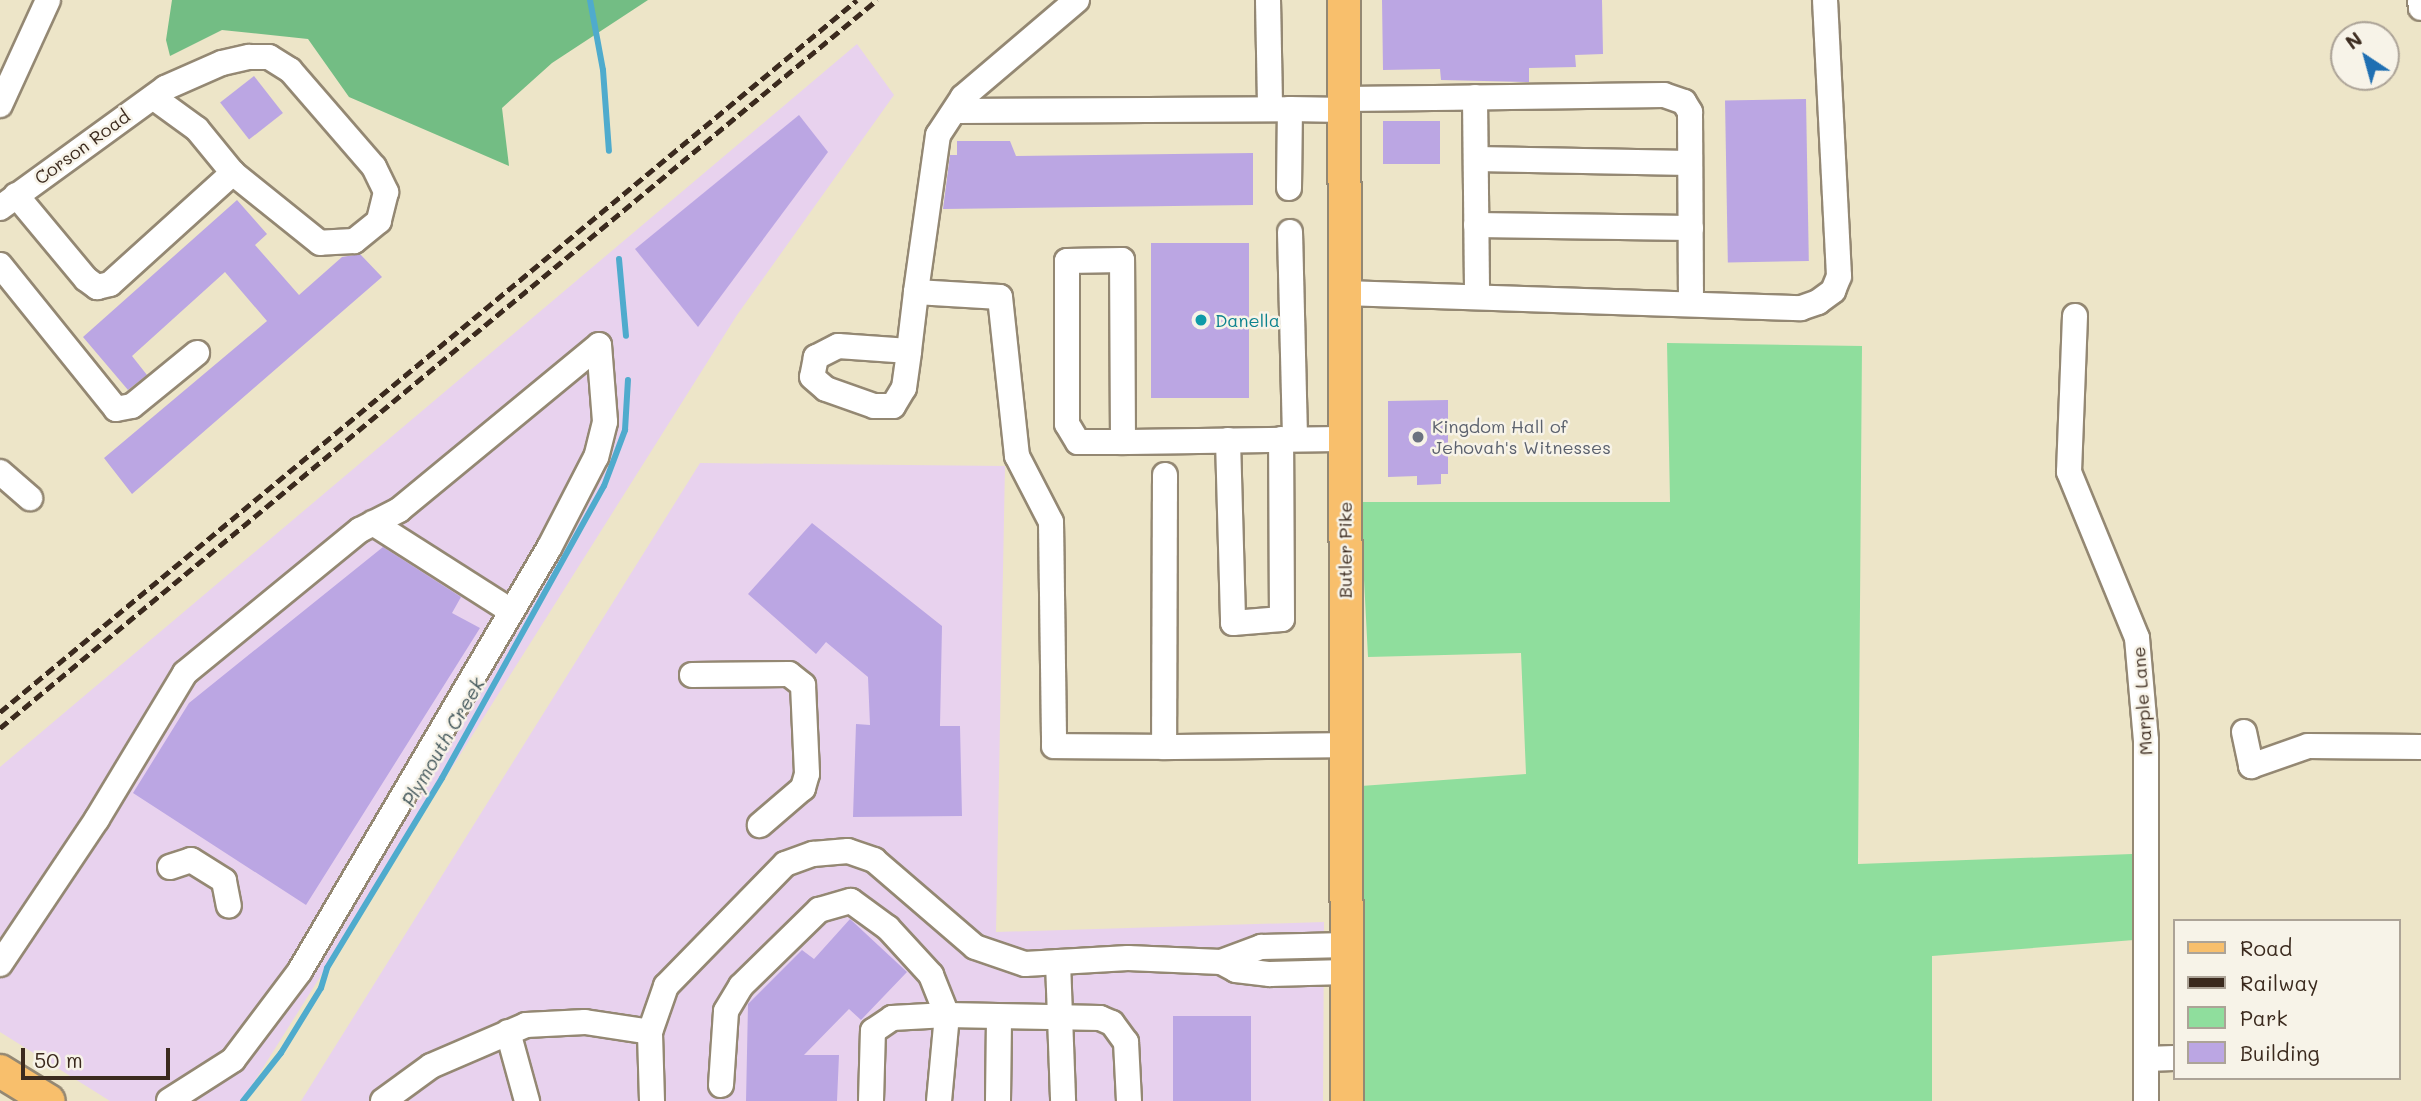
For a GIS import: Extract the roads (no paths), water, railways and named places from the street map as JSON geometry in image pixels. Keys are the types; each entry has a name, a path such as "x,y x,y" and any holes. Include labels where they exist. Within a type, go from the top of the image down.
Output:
{"main road":[{"name":"Butler Pike","path":"1344,0 1347,1101"},
{"path":"0,1071 49,1101"}],"street":[{"path":"0,105 48,0"},
{"path":"909,351 938,135 957,111 963,97 1077,0"},
{"path":"1268,0 1289,188"},
{"path":"1344,293 1801,308 1818,302 1836,284 1825,0"},
{"path":"2420,0 2421,8"},
{"name":"Corson Road","path":"8,202 159,92 222,63 269,57 290,71 349,138 374,167 386,191 379,221 354,241 320,243 233,173"},
{"path":"8,202 97,287 110,284 233,173 197,129 159,92"},
{"path":"957,111 1280,109 1475,97 1675,97 1690,112 1691,304"},
{"path":"1475,97 1477,298"},
{"path":"1476,159 1690,163"},
{"path":"1476,225 1691,228"},
{"path":"1228,440 1233,623 1282,619 1288,439 1290,232"},
{"path":"1123,442 1122,260 1067,261 1067,424 1078,442 1123,442 1288,439 1345,439"},
{"path":"0,265 116,409 132,406 197,353"},
{"path":"916,292 1000,297 1017,456 1051,522 1054,746 1346,745"},
{"name":"Marple Lane","path":"2075,316 2069,472 2137,638 2146,740 2146,1101"},
{"path":"0,964 97,819 185,673 373,523 400,510 599,345 605,422 596,457 511,611 300,971 259,1029 233,1060 169,1101"},
{"path":"0,471 30,498"},
{"path":"1164,747 1165,475"},
{"path":"373,523 511,611"},
{"path":"692,675 789,674 803,685 807,774 803,788 760,825"},
{"path":"2244,732 2251,766 2308,746 2421,747"},
{"path":"652,1101 650,1032 666,986 785,864 813,854 848,850 874,859 975,947 1025,964 1128,958 1221,962 1236,970 1270,974 1346,958"},
{"path":"170,867 191,860 224,881 229,906"},
{"path":"721,1085 722,1030 733,998 795,930 836,902 863,906 917,956 931,975 947,1015 939,1101"},
{"path":"1058,962 1063,1101"},
{"path":"871,1101 873,1031 892,1018 947,1015 999,1019 1100,1018 1120,1033 1128,1049 1129,1101"},
{"path":"998,1101 999,1019"},
{"path":"383,1101 431,1066 526,1025 585,1022 650,1032"},
{"path":"508,1031 527,1101"},
{"path":"2146,1059 2172,1058"}],"waterway":[{"name":"Plymouth Creek","path":"590,0 603,70 609,151"},
{"name":"Plymouth Creek","path":"619,259 626,336"},
{"name":"Plymouth Creek","path":"243,1101 281,1053 321,988 327,968 442,778 604,486 625,430 628,380"}],"railway":[{"path":"0,712 857,0"},
{"path":"0,728 877,0"}],"place":[{"name":"Danella","path":"1201,320"},
{"name":"Kingdom Hall of Jehovah's Witnesses","path":"1418,437"}]}
